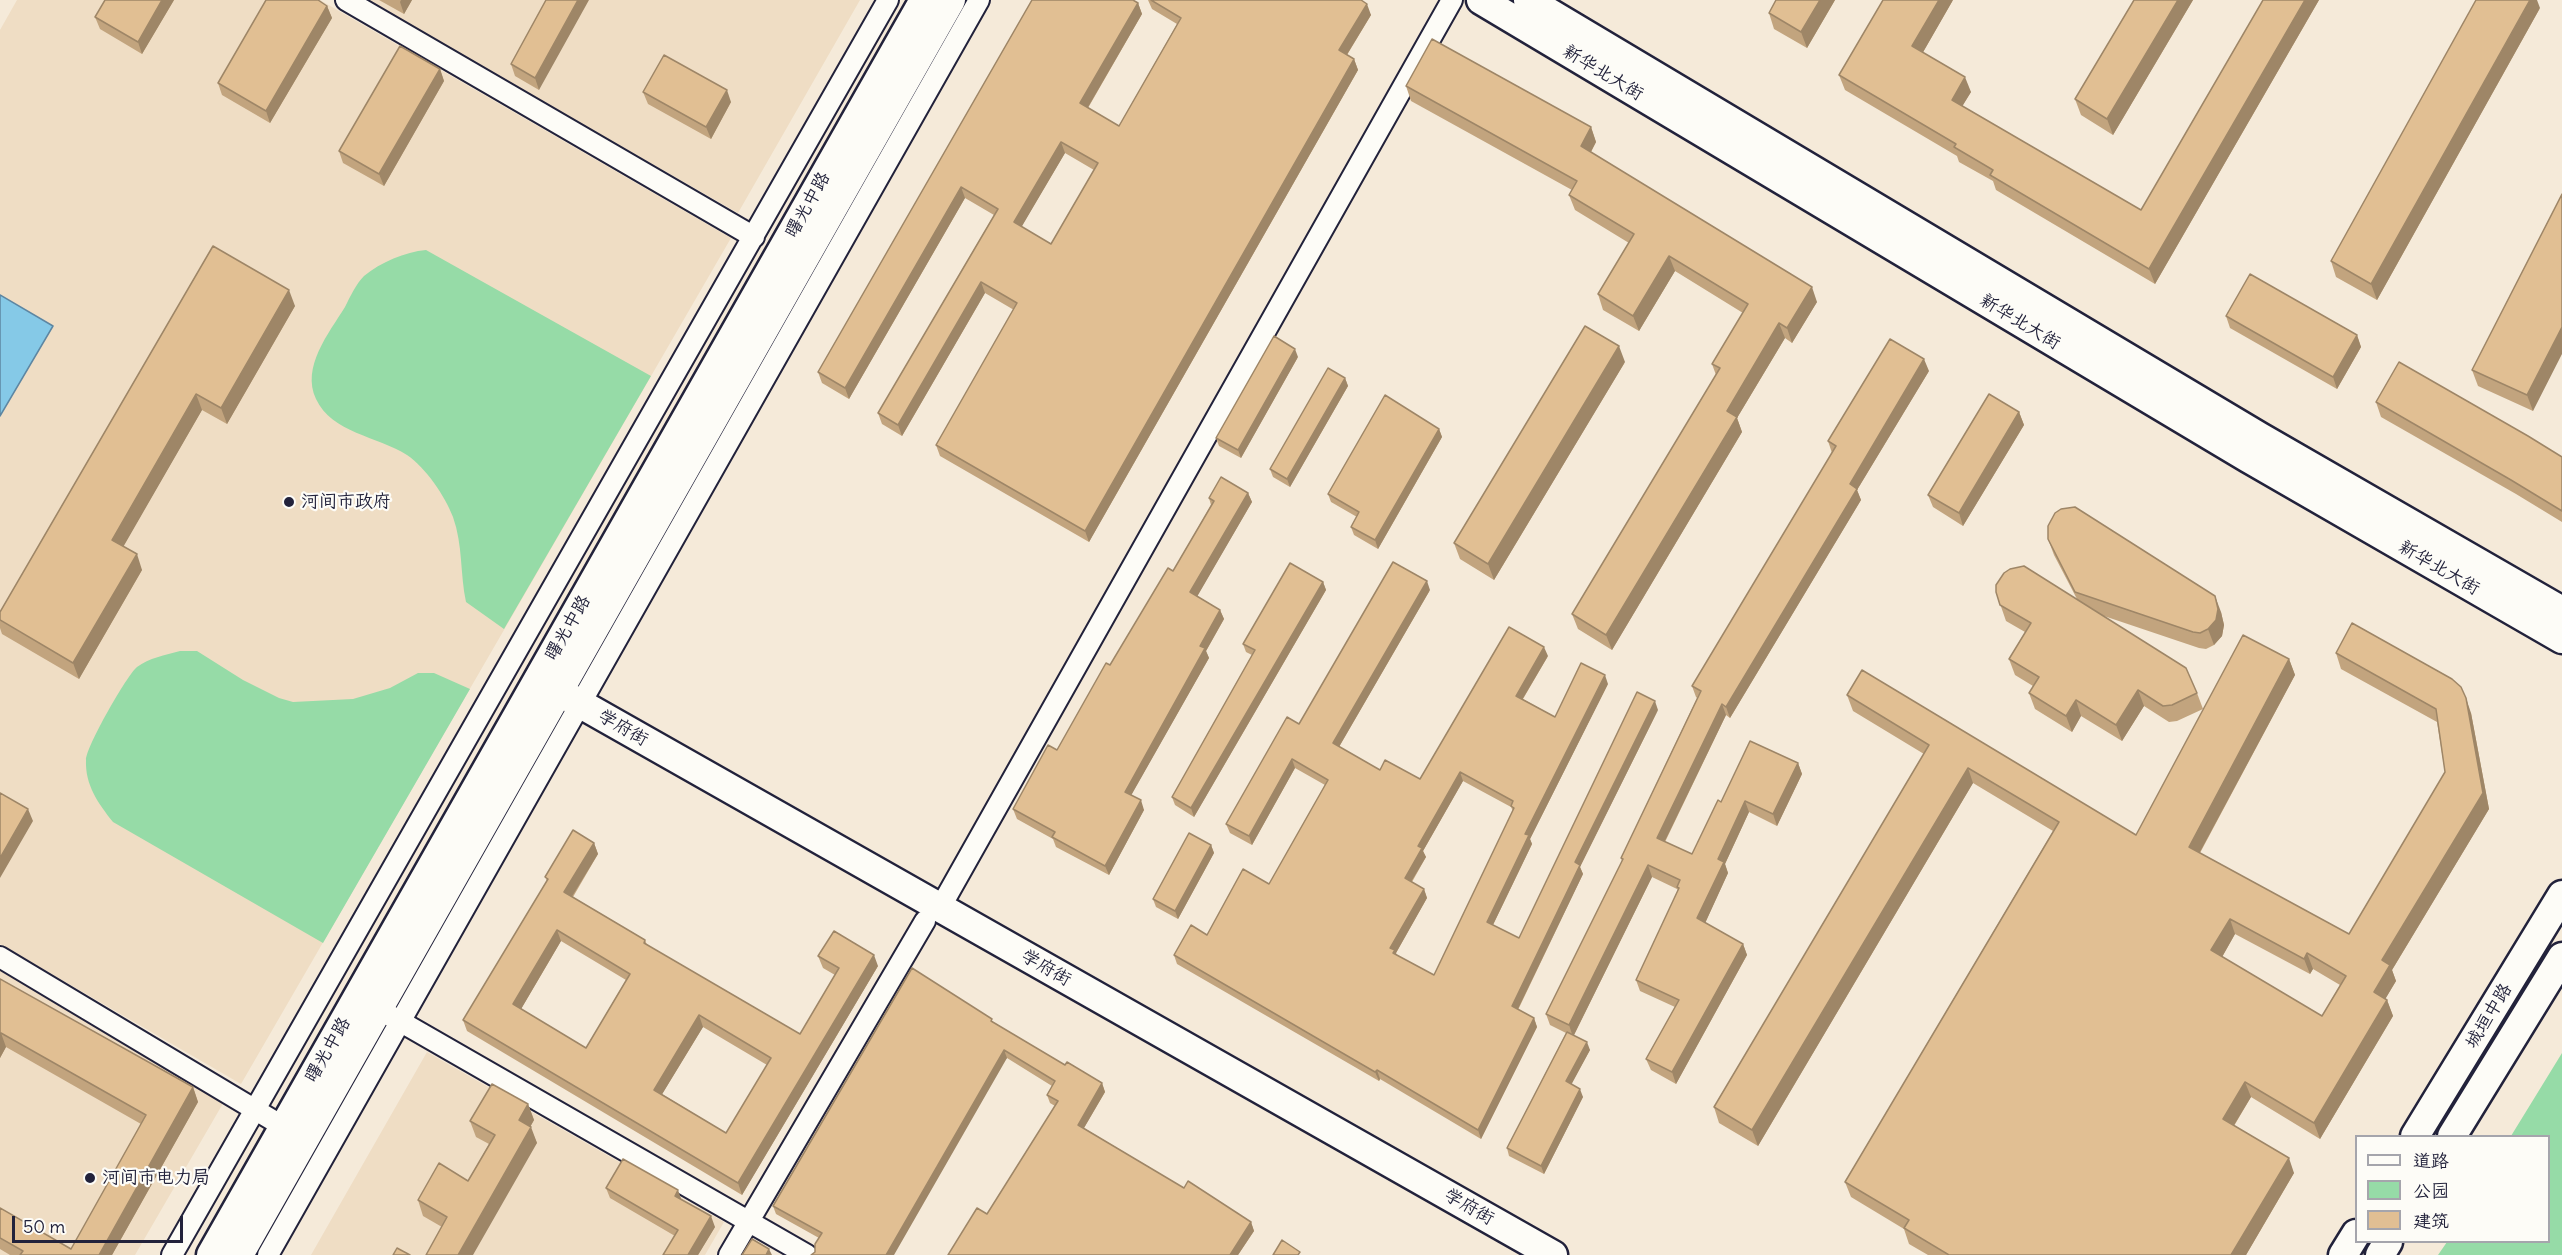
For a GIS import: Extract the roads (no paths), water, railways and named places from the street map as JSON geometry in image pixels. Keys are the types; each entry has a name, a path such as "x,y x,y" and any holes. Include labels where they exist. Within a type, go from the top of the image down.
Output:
{"main road":[{"name":"曙光中路","path":"239,1255 389,1015 924,0"},
{"name":"曙光中路","path":"211,1255 284,1127 555,700 951,0"},
{"name":"新华北大街","path":"1481,0 2248,458 2562,639"},
{"name":"新华北大街","path":"1528,0 2260,437 2562,611"},
{"name":"学府街","path":"555,700 933,914 1553,1255"},
{"name":"城垣中路","path":"2416,1135 2562,896"},
{"name":"学府街","path":"933,914 1515,1255"},
{"name":"城垣中路","path":"2453,1135 2562,957"},
{"path":"2343,1255 2355,1236"}],"street":[{"path":"346,0 754,237"},
{"path":"172,1255 888,0"},
{"path":"555,700 979,0"},
{"path":"729,1255 933,914 1452,0"},
{"path":"0,957 284,1127"},
{"path":"268,1255 389,1015 807,1255"}],"water":[{"path":"0,295 53,326 0,416"}],"place":[{"name":"河间市政府","path":"289,502"},
{"name":"河间市电力局","path":"90,1178"}]}
